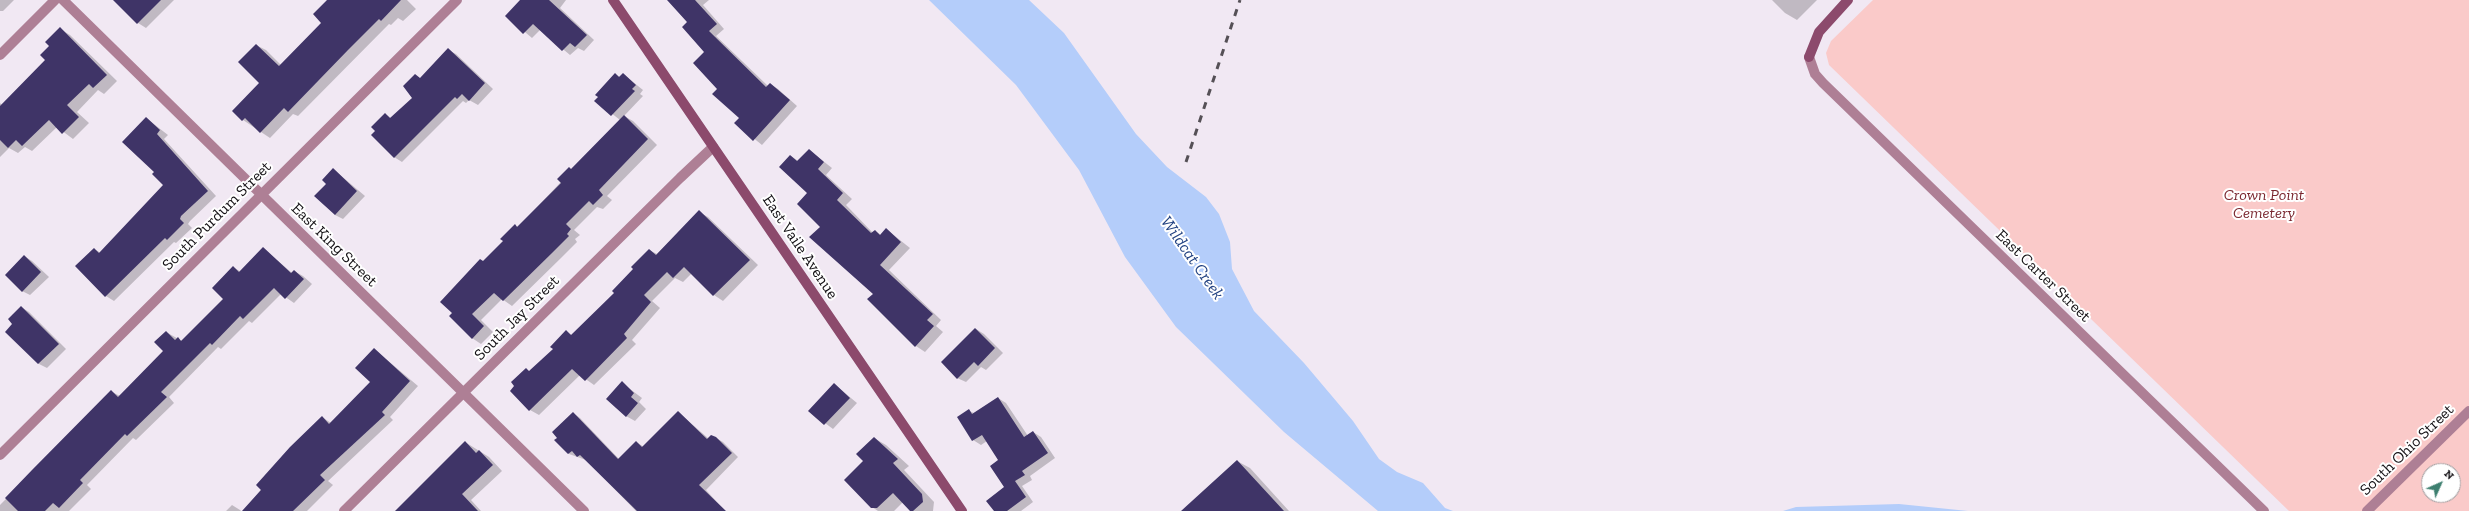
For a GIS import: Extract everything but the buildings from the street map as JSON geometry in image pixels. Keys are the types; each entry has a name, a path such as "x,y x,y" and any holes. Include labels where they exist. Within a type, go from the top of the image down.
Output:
{"street":[{"path":"0,55 55,0"},
{"name":"East King Street","path":"63,0 584,511"},
{"name":"South Purdum Street","path":"0,455 457,0"},
{"name":"East Vaile Avenue","path":"613,0 960,510"},
{"name":"East Carter Street","path":"1848,0 1819,32 1809,57 1815,74 1822,83 2264,511"},
{"name":"South Jay Street","path":"344,511 713,147"},
{"name":"South Ohio Street","path":"2367,511 2469,411"}],"green space":[{"name":"Crown Point Cemetery","path":"1873,0 2469,0 2469,511 2289,511 1829,65 1826,53 1831,41"}],"water":[{"name":"Wildcat Creek","path":"929,0 1029,0 1064,33 1136,134 1167,167 1206,197 1219,214 1230,242 1232,269 1254,311 1304,363 1353,421 1379,459 1397,472 1423,483 1445,508 1453,511 1378,511 1284,432 1176,327 1125,257 1079,170 1016,85"},
{"path":"1899,504 1968,511 1783,511 1796,507"}],"railway":[{"path":"1186,162 1240,0"}]}
